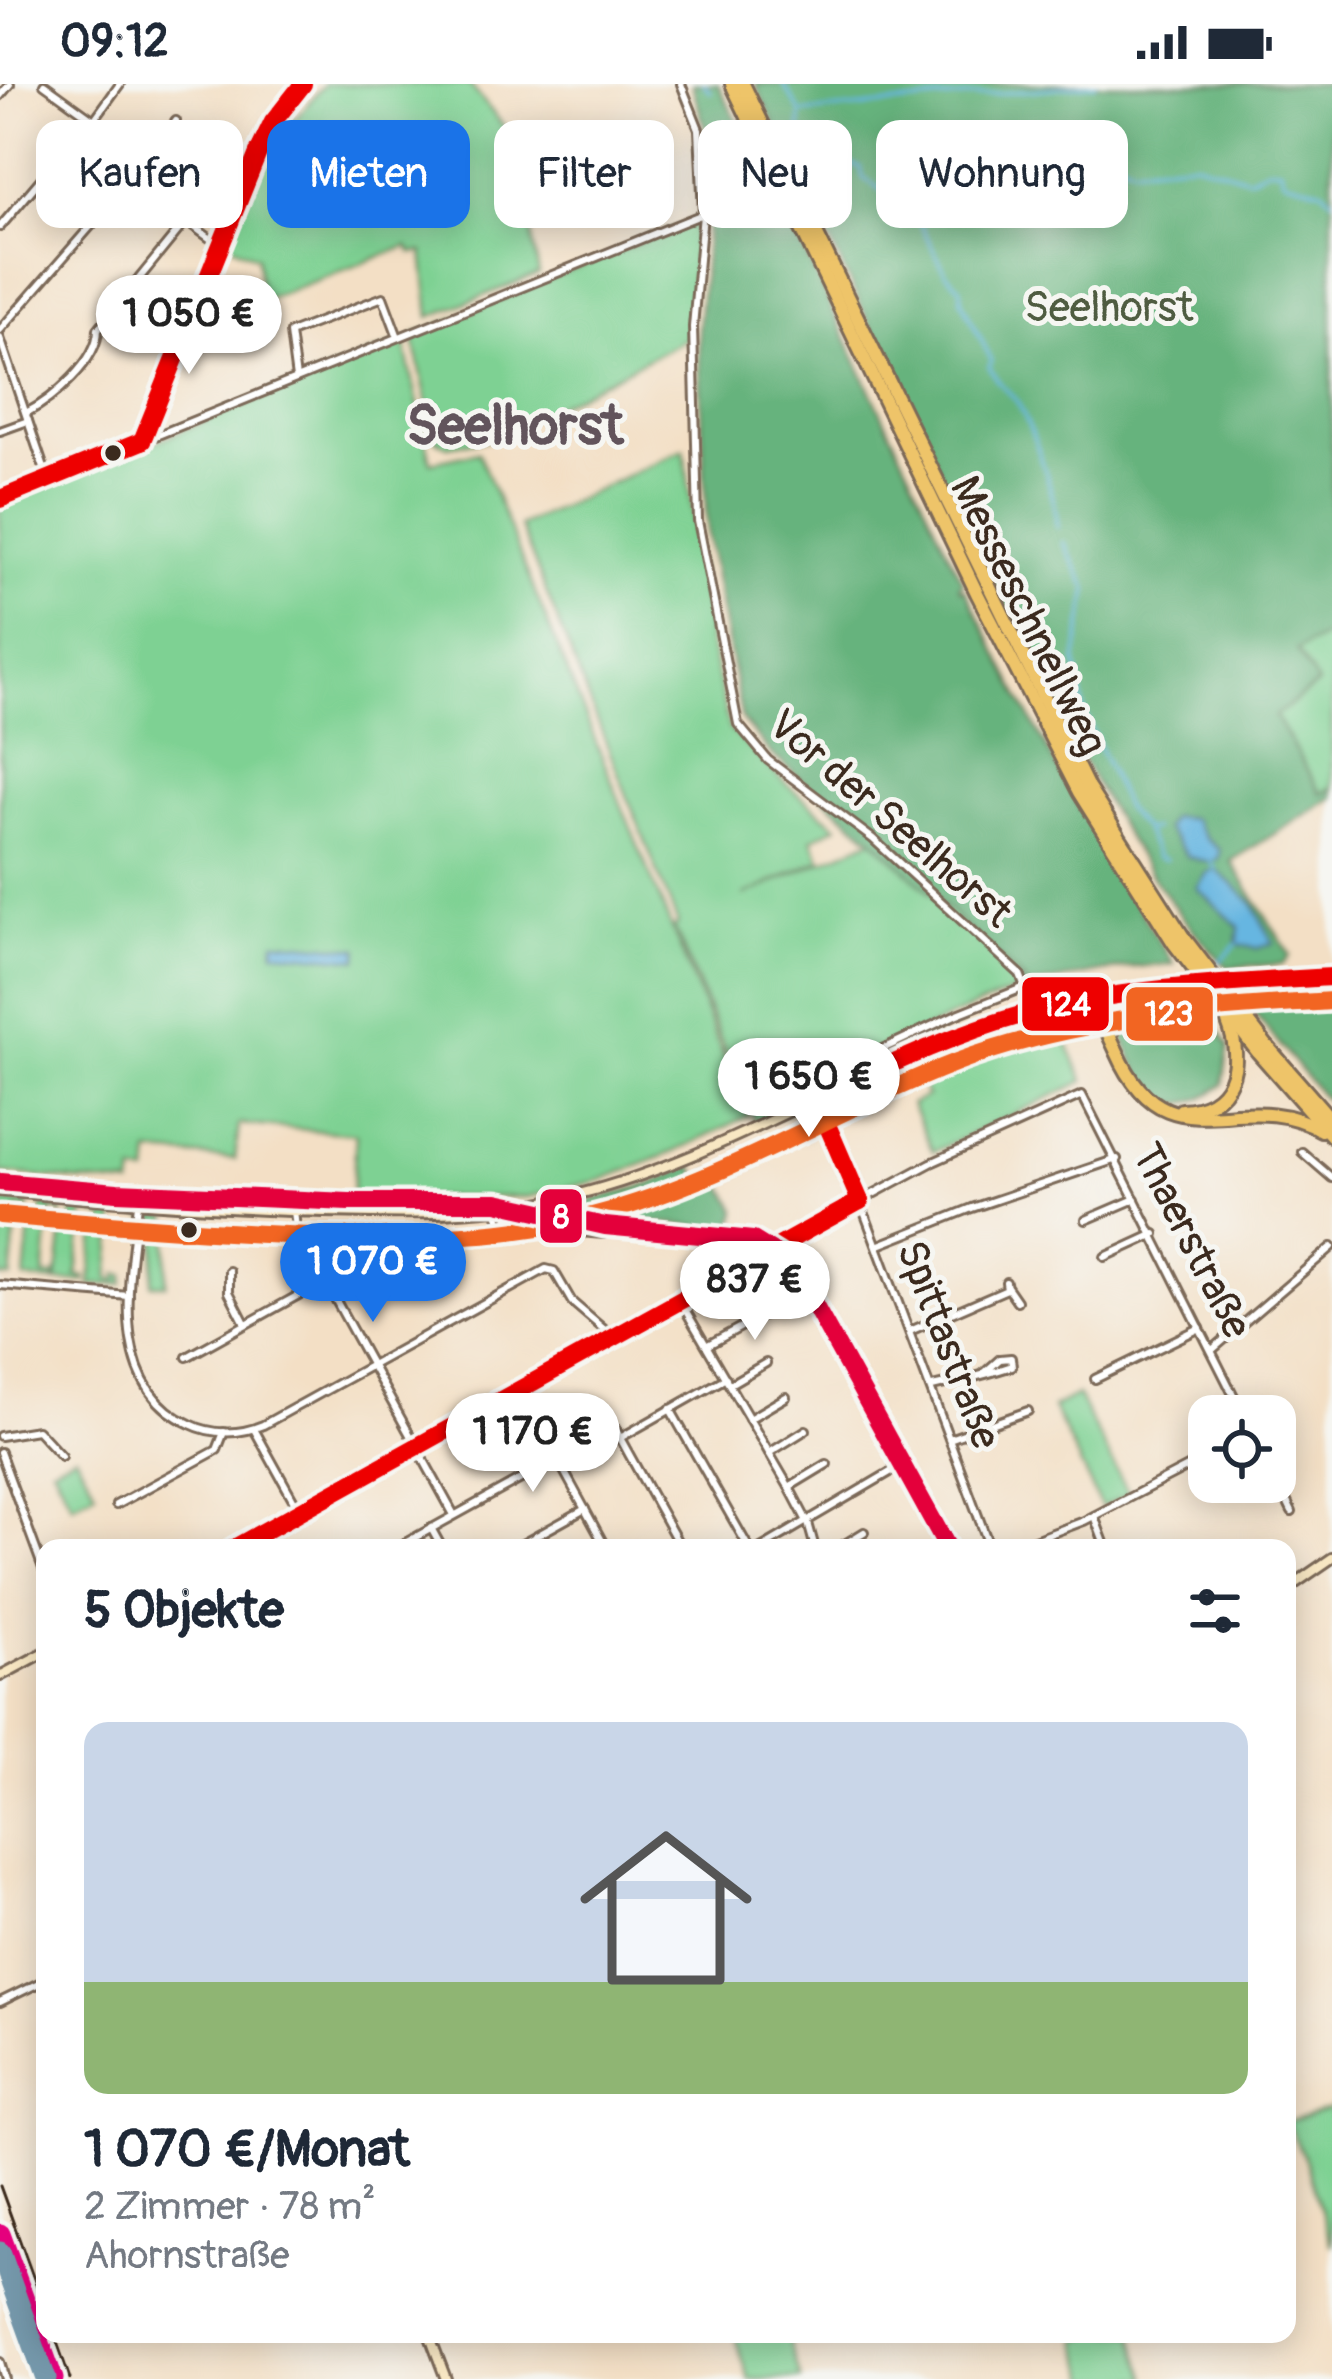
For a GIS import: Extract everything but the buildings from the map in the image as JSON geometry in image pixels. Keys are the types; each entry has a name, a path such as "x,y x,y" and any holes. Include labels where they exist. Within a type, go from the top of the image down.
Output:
{"highway":[{"name":"Messeschnellweg","path":"732,84 1048,735 1122,865 1223,1009 1332,1137"},
{"name":"Messeschnellweg","path":"743,84 1088,788 1165,912 1332,1121"},
{"path":"1108,1024 1118,1009 1146,991"},
{"path":"1103,998 1129,1077 1160,1108 1195,1117 1257,1111 1288,1114 1332,1137"},
{"path":"1057,1006 1084,1010 1108,1024 1126,1065 1144,1090 1162,1104 1190,1110 1220,1097 1236,1070 1237,1049 1223,1009"},
{"path":"1302,1088 1332,1108"}],"main road":[{"path":"0,1192 294,1211 448,1215 497,1211 580,1195 622,1181 708,1149 950,1039 1057,1006 1146,991 1332,976"},
{"name":"Spittastraße","path":"816,1099 860,1201"},
{"path":"252,1539 860,1201"},
{"path":"1296,1583 1332,1558"},
{"path":"0,1676 36,1657"},
{"path":"433,2343 446,2379"}],"street":[{"path":"0,96 10,84"},
{"path":"44,84 94,120 120,84"},
{"path":"142,441 273,122 303,84"},
{"name":"Vor der Seelhorst","path":"681,84 698,126"},
{"path":"0,227 36,185"},
{"path":"0,499 698,216"},
{"path":"48,480 0,334 90,228"},
{"path":"0,431 27,417 64,385 98,343 98,329 180,228"},
{"path":"196,228 220,245"},
{"name":"Vor der Seelhorst","path":"702,228 693,327 698,520 738,724 768,760 873,839 1025,982 1021,991 816,1080 811,1087 816,1099"},
{"path":"296,379 290,333 382,297 398,337"},
{"name":"Thaerstraße","path":"860,1201 931,1163 1082,1095 1234,1395"},
{"path":"1303,1153 1332,1178"},
{"path":"878,1245 1117,1160"},
{"path":"1086,1220 1135,1199"},
{"name":"Spittastraße","path":"860,1201 987,1539"},
{"path":"138,1204 129,1296 131,1348 152,1393 180,1419 224,1432 254,1429 551,1269 572,1302 614,1338"},
{"path":"294,1211 296,1228 453,1513"},
{"path":"497,1211 501,1226 604,1234"},
{"path":"1105,1257 1155,1234"},
{"path":"1212,1350 1332,1247"},
{"path":"229,1271 229,1292 245,1323"},
{"path":"187,1357 324,1281"},
{"path":"0,1285 129,1296"},
{"path":"910,1330 1007,1285 1017,1301"},
{"path":"680,1301 789,1487 812,1539"},
{"path":"708,1345 783,1304"},
{"path":"1096,1379 1200,1328"},
{"path":"620,1438 766,1364"},
{"path":"932,1388 983,1374"},
{"path":"749,1419 786,1397"},
{"path":"670,1409 743,1539"},
{"path":"952,1438 1028,1411"},
{"path":"411,1539 615,1427 676,1539"},
{"path":"254,1429 300,1511"},
{"path":"0,1436 37,1430 61,1456"},
{"path":"769,1453 806,1430"},
{"path":"116,1505 217,1450 224,1432"},
{"path":"0,1452 36,1550"},
{"path":"557,1458 601,1539"},
{"path":"789,1487 827,1464"},
{"path":"1038,1538 1094,1516 1188,1467"},
{"path":"778,1539 892,1471"},
{"path":"1288,1503 1292,1512"},
{"path":"531,1539 585,1509"},
{"path":"1094,1516 1103,1539"},
{"path":"431,1528 437,1539"},
{"path":"853,1539 864,1532"},
{"path":"0,2002 36,1984"},
{"path":"0,2362 5,2379"}],"green space":[{"path":"324,84 469,84 499,120 494,120 494,228 530,228 539,274 430,317 423,252 412,253 408,246 261,301 257,257 227,242 233,228 243,228 243,203 267,147 267,228 470,228 470,120 282,120 285,115 296,119"},
{"name":"Seelhorst","path":"692,84 718,84 737,120 702,120"},
{"name":"Seelhorst","path":"755,84 1332,84 1332,632 1297,650 1318,684 1275,716 1321,794 1332,787 1332,798 1231,861 1290,955 1283,964 1227,967 1154,879 1067,730 991,576 996,572 993,567 987,570 824,228 852,228 852,120 772,120"},
{"path":"695,220 689,337 492,439 447,446 435,439 413,335"},
{"name":"Seelhorst","path":"707,228 793,228 963,583 961,590 965,589 1090,827 1174,964 1124,968 1025,987 873,839 771,754 742,720 707,535 698,329"},
{"path":"404,340 431,462 478,452 748,1116 601,1180 527,1197 352,1197 356,1134 239,1124 235,1159 150,1153 148,1175 134,1174 132,1186 0,1173 0,505"},
{"path":"684,449 710,643 729,729 837,826 812,839 821,859 743,896 873,839 1010,964 1025,987 813,1083 816,1099 757,1126 674,927 678,924 520,526"},
{"path":"1332,632 1332,787 1321,794 1274,716 1317,684 1296,650"},
{"path":"1332,992 1332,1100 1323,1098 1240,996"},
{"path":"1201,1000 1229,1047 1223,1085 1201,1098 1168,1102 1145,1081 1119,1027 1128,1012"},
{"path":"1063,1034 1084,1081 933,1152 911,1104 927,1096 916,1072 995,1046"},
{"path":"692,1165 699,1178 715,1170 737,1210 734,1229 568,1215 577,1204 651,1184"},
{"path":"0,1202 29,1204 28,1209 18,1209 11,1278 0,1277"},
{"path":"42,1205 62,1207 61,1215 50,1210 44,1276 56,1273 55,1282 25,1279 30,1226 41,1216"},
{"path":"73,1208 127,1212 115,1216 109,1279 124,1275 123,1284 90,1285 95,1233 105,1216 83,1212 77,1276 85,1281 57,1282 63,1230 72,1223"},
{"path":"145,1214 168,1216 166,1284 152,1284 158,1220 144,1218"},
{"path":"1077,1395 1129,1494 1101,1507 1053,1408"},
{"path":"75,1455 96,1491 72,1504 52,1467"},
{"path":"1332,2108 1332,2246 1296,2141 1296,2119"},
{"path":"737,2343 790,2343 801,2379 749,2379"},
{"path":"1079,2343 1136,2343 1148,2379 1090,2379"}],"water":[{"path":"1171,817 1193,819 1220,850 1219,858 1211,863 1188,857 1165,828"},
{"path":"1216,869 1252,902 1273,943 1256,949 1237,944 1239,927 1197,888"},
{"path":"275,941 359,948 358,959 274,952"}],"waterway":[{"path":"704,84 711,92"},
{"path":"783,84 801,113 800,138 825,156 861,167 863,178 895,198 899,206 913,202 916,187 944,174 963,172 994,179 1001,174 1042,175 1082,152 1109,155 1133,167 1195,162 1249,178 1267,168 1281,168 1283,179 1322,189 1332,199"},
{"path":"801,113 1096,84"},
{"path":"922,228 946,273 961,288 961,300 992,361 989,367 1019,405 1043,465 1058,528"},
{"path":"1063,542 1088,589 1076,662 1084,711 1126,810 1144,830 1154,829"},
{"path":"1144,830 1157,857 1165,860"},
{"path":"1211,863 1216,869"},
{"path":"1219,962 1237,944"}],"railway":[{"path":"0,2186 36,2285"},
{"path":"57,2343 70,2379"}],"transit line":[{"path":"142,441 258,153 273,122 303,84"},
{"path":"0,499 142,441"},
{"name":"124","path":"816,1099 968,1032 1059,1006 1175,988 1332,977"},
{"name":"123","path":"0,1215 342,1237 444,1236 546,1226 677,1188 910,1082 1002,1047 1142,1017 1332,1001"},
{"name":"124","path":"816,1099 860,1201"},
{"name":"8","path":"0,1182 349,1202 497,1202 605,1226 753,1240 785,1260 800,1279 943,1539"},
{"name":"124","path":"250,1539 860,1201"},
{"path":"0,2234 36,2332"},
{"path":"0,2252 46,2379"},
{"path":"40,2343 53,2379"}],"district":[{"name":"Seelhorst","path":"515,427"}]}
